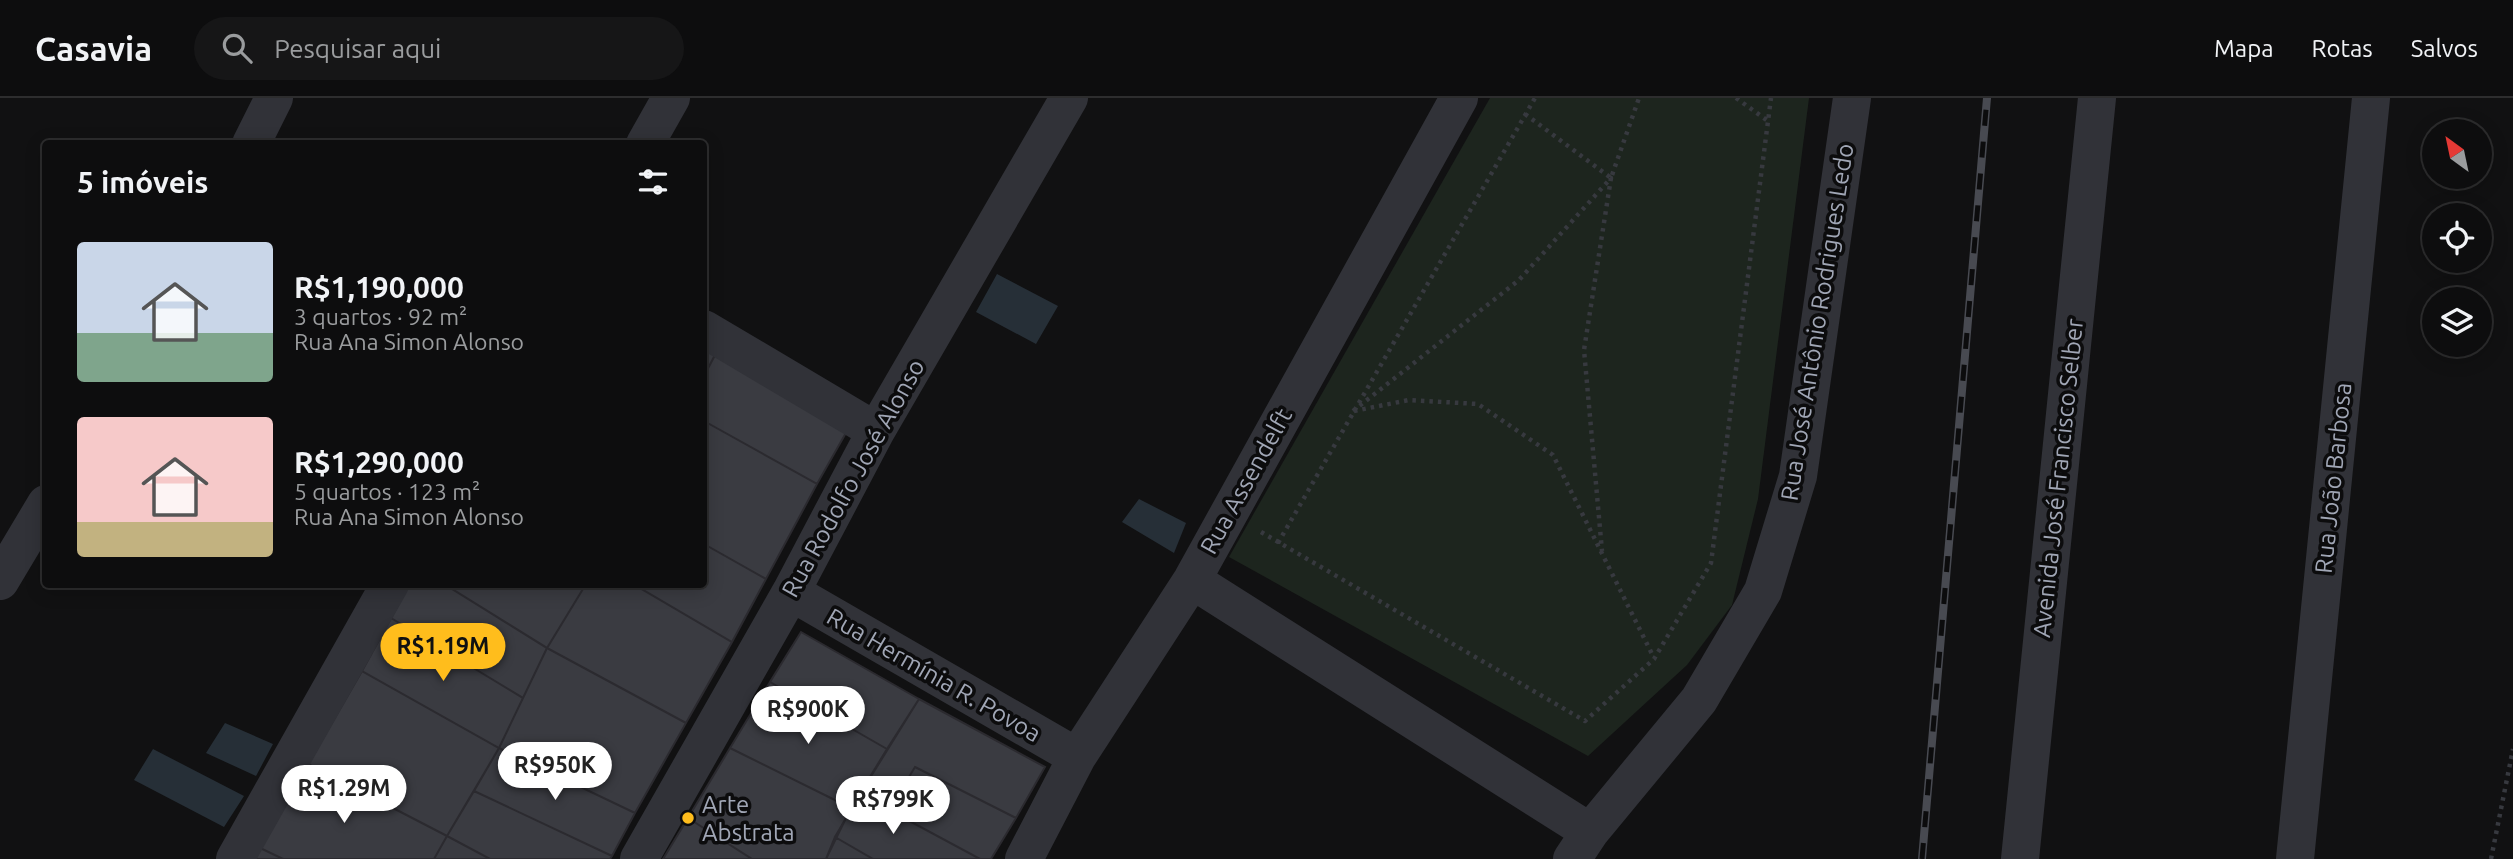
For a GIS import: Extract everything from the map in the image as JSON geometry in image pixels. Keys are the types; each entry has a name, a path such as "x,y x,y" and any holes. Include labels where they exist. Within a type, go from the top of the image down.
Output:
{"street":[{"path":"253,140 275,98"},
{"path":"647,140 671,98"},
{"name":"Rua Rodolfo José Alonso","path":"639,859 791,592 876,431 1069,98"},
{"name":"Rua Assendelft","path":"1024,859 1077,757 1192,580 1459,98"},
{"name":"Rua José Antônio Rodrigues Ledo","path":"1581,845 1699,700 1763,591 1798,476 1852,98"},
{"name":"Avenida José Francisco Selber","path":"2020,859 2096,98"},
{"name":"Rua João Barbosa","path":"2295,859 2371,98"},
{"path":"707,331 876,431"},
{"path":"0,581 42,511"},
{"path":"1192,580 1581,845"},
{"path":"235,859 388,588"},
{"name":"Rua Hermínia R. Povoa","path":"791,592 1077,757"}],"path":[{"path":"1535,98 1278,543 1585,722 1654,659 1711,563 1771,98"},
{"path":"1602,551 1584,350 1611,178 1639,98"},
{"path":"1736,98 1768,121"},
{"path":"1525,114 1611,178"},
{"path":"1353,411 1519,281 1611,178"},
{"path":"1353,411 1409,400 1478,404 1553,456 1654,659"},
{"path":"2491,859 2513,749"}],"shaded area":[{"path":"1490,98 1809,98 1758,499 1732,605 1687,665 1588,756 1229,557"},
{"path":"997,274 1058,306 1036,344 976,312"},
{"path":"1139,499 1186,523 1174,553 1122,522"},
{"path":"225,723 273,744 256,776 206,753"},
{"path":"153,749 244,796 224,827 134,780"}],"building":[{"path":"707,350 715,355 707,370"},
{"path":"715,355 847,431 817,484 707,423 707,370"},
{"path":"707,423 817,484 766,579 707,546"},
{"path":"707,546 766,579 732,642 640,588 707,588"},
{"path":"407,588 450,588 547,648 523,698 391,618"},
{"path":"450,588 584,588 547,648"},
{"path":"584,588 640,588 732,642 686,723 547,648"},
{"path":"391,618 523,698 499,748 362,671"},
{"path":"801,632 919,699 887,749 770,682"},
{"path":"547,648 686,723 635,813 499,748"},
{"path":"362,671 499,748 447,836 308,764"},
{"path":"770,682 887,749 851,808 730,748"},
{"path":"919,699 1045,767 1016,818 915,767 889,810 860,794"},
{"path":"499,748 635,813 612,856 474,791"},
{"path":"730,748 851,808 826,859 752,859 688,818"},
{"path":"308,764 447,836 434,859 283,859 256,846"},
{"path":"915,767 1016,818 991,859 980,859 889,810"},
{"path":"474,791 612,856 610,859 490,859 447,836"},
{"path":"860,794 980,859 873,859 835,837"},
{"path":"688,818 752,859 663,859"},
{"path":"447,836 490,859 434,859"},
{"path":"835,837 873,859 826,859"},
{"path":"256,846 283,859 249,859"}],"railway":[{"path":"1922,859 1987,98"}],"place":[{"name":"Arte Abstrata","path":"688,818"}]}
